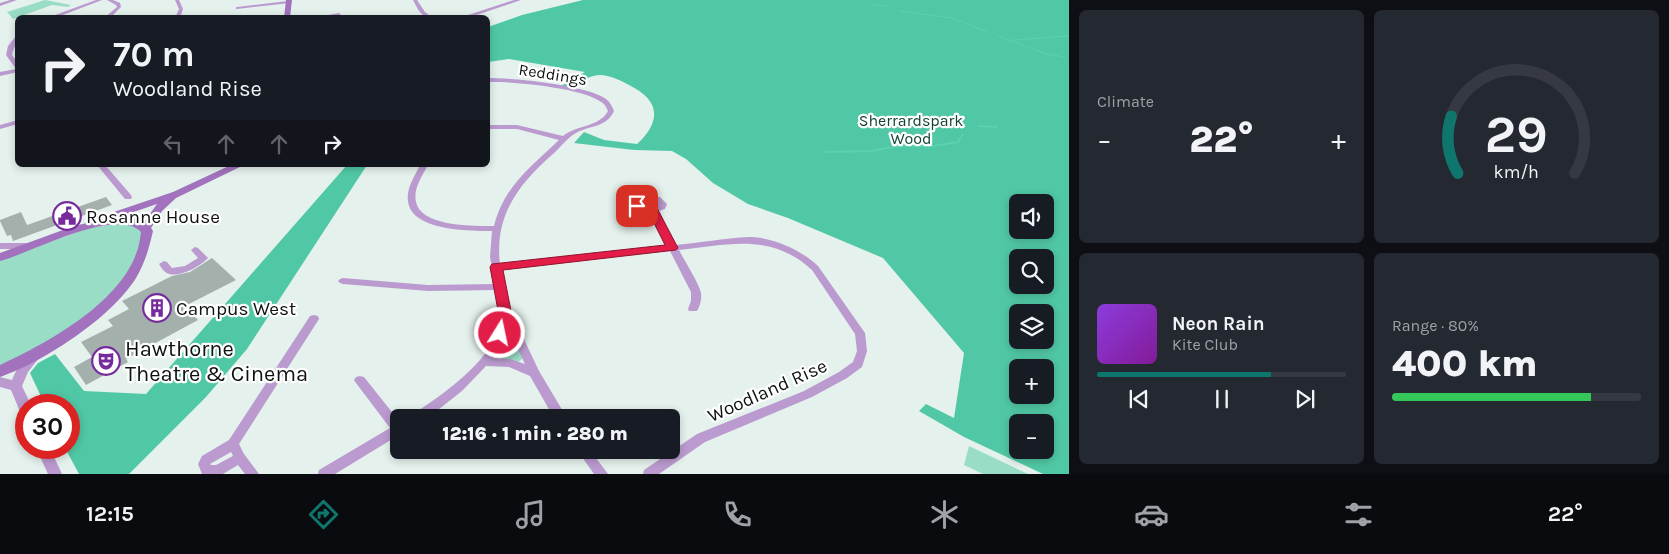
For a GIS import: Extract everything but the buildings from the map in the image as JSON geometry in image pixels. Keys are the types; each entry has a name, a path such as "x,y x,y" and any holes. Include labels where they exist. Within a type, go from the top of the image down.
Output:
{"main road":[{"path":"287,15 288,1"},
{"path":"0,257 176,194 235,167"},
{"path":"0,372 40,352 88,319 124,284 140,261 144,249 146,227 158,210 176,194"},
{"path":"92,224 127,220 138,222 146,227"}],"street":[{"path":"0,5 14,0"},
{"path":"58,15 100,0"},
{"path":"109,0 118,4 119,8 110,15"},
{"path":"177,0 181,10 178,15"},
{"path":"415,0 426,15"},
{"path":"472,15 519,0"},
{"path":"237,8 288,1"},
{"path":"15,42 9,55 15,62"},
{"path":"0,74 15,70"},
{"name":"Reddings","path":"490,80 502,79 579,91 597,96 607,103 611,111 603,121 573,132 565,139"},
{"path":"0,127 15,123"},
{"path":"490,123 498,126"},
{"path":"490,127 529,129 565,139"},
{"path":"556,409 534,373 516,333 505,316 496,267 495,248 497,229 509,197 537,163 565,139"},
{"path":"103,167 128,197"},
{"path":"423,167 411,191 415,209 419,214 428,221 449,227 497,229"},
{"path":"653,210 696,292 696,301 693,309"},
{"name":"Woodland Rise","path":"496,267 750,240 773,244 798,253 815,268 860,333 862,351 858,364 843,375 769,411 739,420 701,438 649,474"},
{"path":"0,246 28,246"},
{"path":"164,264 170,271 180,271 200,262 203,258 195,250"},
{"path":"342,282 428,288 501,287"},
{"path":"429,409 453,392 483,362 497,340 505,316"},
{"path":"240,458 217,471 207,471 205,467 206,460 233,444 314,320"},
{"path":"19,394 16,386 25,367 40,352"},
{"path":"483,362 510,363 534,373"},
{"path":"360,380 390,419"},
{"path":"0,382 16,386"},
{"path":"324,474 390,434"},
{"path":"233,444 240,458 253,474"},
{"path":"48,459 55,473"},
{"path":"590,459 602,474"}],"green space":[{"path":"45,0 71,5 68,7 52,5 24,15 15,15 13,19 7,12"},
{"name":"Sherrardspark Wood","path":"583,0 1069,0 1069,474 1043,474 1011,459 1054,459 1054,414 1009,414 1009,458 964,437 919,411 926,404 954,418 964,353 883,258 788,218 748,204 713,183 686,159 672,151 634,150 574,143 584,132 604,140 637,144 651,127 654,111 647,97 615,78 600,75 571,85 561,86 585,72 509,59 490,62 490,26 522,15"},
{"path":"345,167 366,167 247,349 206,397 129,474 79,474 71,459 80,459 80,394 40,394 30,373 38,363 55,354 84,391 146,394"},
{"path":"128,222 142,231 140,245 128,272 108,296 65,332 0,368 0,260 89,228"},
{"path":"511,332 523,358 518,362 494,357 506,333"},
{"path":"969,446 1028,474 983,474 964,465"}],"waterway":[{"path":"871,4 889,7"},
{"path":"899,11 952,18 988,32"},
{"path":"998,36 1047,54 1065,57"},
{"path":"1014,40 1069,36"},
{"path":"978,126 997,127"},
{"path":"826,152 871,151 899,146 934,146 958,142 963,134"}],"place":[{"name":"Rosanne House","path":"67,216"},
{"name":"Campus West","path":"157,308"},
{"name":"Hawthorne Theatre & Cinema","path":"106,361"}],"route":[{"path":"500,333 505,316 504,301 496,267 672,248 653,210 642,209 637,206"}]}
